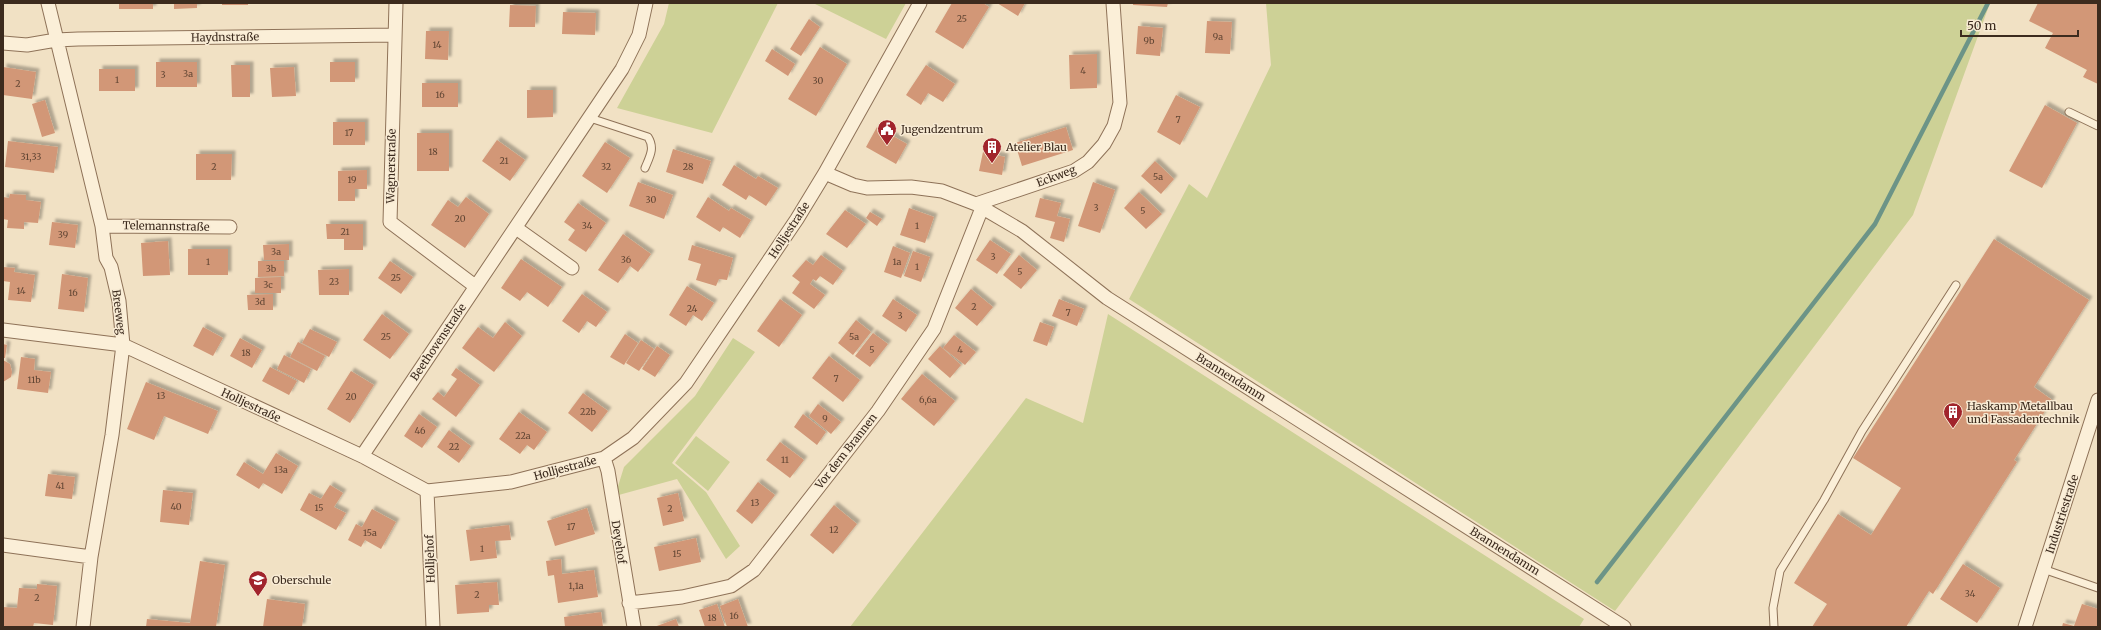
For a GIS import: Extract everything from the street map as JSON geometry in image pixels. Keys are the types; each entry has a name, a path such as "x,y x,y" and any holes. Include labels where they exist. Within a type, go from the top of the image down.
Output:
{"street":[{"name":"Breeweg","path":"48,3 102,226 106,258 111,267 119,301 123,345 112,435 91,556 83,627"},
{"name":"Wagnerstraße","path":"396,3 390,222 475,286"},
{"name":"Beethovenstraße","path":"362,456 622,69 639,35 646,3"},
{"name":"Holljestraße","path":"3,330 123,345 362,456 427,491 511,482 604,458 633,438 686,383 825,174 920,3"},
{"name":"Eckweg","path":"979,206 1074,171 1088,162 1104,144 1114,126 1120,103 1113,3"},
{"name":"Haydnstraße","path":"3,43 27,45 56,40 394,35"},
{"name":"Brannendamm","path":"825,174 860,187 911,187 942,191 979,206 1022,231 1107,298 1624,627"},
{"name":"Vor dem Brannen","path":"629,603 682,598 731,586 754,570 878,411 934,329 979,206"},
{"name":"Telemannstraße","path":"102,226 230,227"},
{"path":"516,228 572,268"},
{"name":"Industriestraße","path":"2025,627 2098,400"},
{"name":"Deyehof","path":"604,458 608,471 634,627"},
{"name":"Holljehof","path":"427,491 433,627"},
{"path":"3,545 91,556"}],"lane":[{"path":"2069,112 2098,126"},
{"path":"590,118 648,137 652,143 653,150 645,168"},
{"path":"1774,627 1773,608 1780,571 1824,500 1862,431 1956,285"},
{"path":"2043,569 2098,588"}],"green space":[{"path":"669,3 778,3 712,133 617,108 664,24"},
{"path":"813,3 906,3 886,39"},
{"path":"1266,3 1990,3 1913,215 1615,611 1129,299 1189,184 1207,198 1271,65"},
{"path":"1108,314 1584,619 1579,627 850,627 1026,398 1083,423"},
{"path":"733,338 755,352 672,463 706,492 740,546 726,559 677,479 615,496 624,467 695,396"},
{"path":"696,436 730,462 708,491 675,463"}],"building":[{"path":"119,3 153,3 153,9 119,9"},
{"path":"174,3 197,3 197,8 174,9"},
{"path":"222,3 248,3 248,5 222,5"},
{"path":"952,3 983,3 989,7 963,49 935,32"},
{"path":"997,3 1025,3 1018,16"},
{"path":"1133,3 1168,3 1167,7 1133,5"},
{"path":"2038,3 2098,3 2098,84 2083,77 2087,70 2045,48 2053,33 2029,21"},
{"path":"510,5 536,6 535,27 509,27"},
{"path":"563,12 596,13 595,35 562,34"},
{"path":"809,19 820,27 801,56 790,49"},
{"path":"1207,21 1232,22 1230,54 1205,53"},
{"path":"1138,26 1163,28 1160,56 1136,54"},
{"path":"426,31 449,31 448,60 425,59"},
{"path":"820,47 847,64 816,116 788,99"},
{"path":"772,49 795,64 788,76 765,61"},
{"path":"1097,54 1097,88 1070,89 1069,55"},
{"path":"156,62 197,62 197,87 156,87"},
{"path":"330,62 355,62 355,82 330,82"},
{"path":"231,65 250,65 250,97 232,97"},
{"path":"926,65 955,84 943,102 928,93 921,105 906,95"},
{"path":"3,67 36,72 32,99 3,95"},
{"path":"294,67 296,96 272,97 270,68"},
{"path":"99,69 135,69 135,91 99,91"},
{"path":"422,83 458,83 458,107 422,107"},
{"path":"527,90 553,90 553,117 527,118"},
{"path":"1176,95 1200,107 1180,145 1157,132"},
{"path":"45,100 55,133 42,137 32,104"},
{"path":"2045,105 2077,123 2042,188 2009,171"},
{"path":"333,122 365,122 365,145 333,145"},
{"name":"Jugendzentrum","path":"877,127 907,144 896,164 866,147"},
{"path":"1066,127 1073,150 1022,166 1015,143"},
{"path":"417,133 449,133 449,171 417,171"},
{"path":"497,140 525,160 510,181 482,161"},
{"path":"8,141 58,147 54,173 5,167"},
{"path":"605,142 630,158 607,193 582,176"},
{"path":"673,149 711,161 703,184 666,172"},
{"name":"Atelier Blau","path":"983,152 1005,157 1002,175 979,171"},
{"path":"196,154 232,154 231,180 196,180"},
{"path":"1155,161 1174,179 1161,194 1141,176"},
{"path":"734,165 756,179 758,176 778,188 766,206 749,195 746,200 722,185"},
{"path":"367,170 367,189 355,189 355,201 338,201 338,171"},
{"path":"638,182 673,195 664,219 629,206"},
{"path":"1093,182 1115,190 1100,233 1078,226"},
{"path":"1139,192 1162,214 1146,229 1124,208"},
{"path":"10,194 26,195 26,200 41,202 38,223 24,222 24,229 7,228 8,220 3,219 3,197 9,198"},
{"path":"466,197 489,214 465,248 431,225 448,200 458,207"},
{"path":"708,197 729,211 731,208 751,220 740,238 723,227 720,232 696,217"},
{"path":"1040,198 1061,203 1057,216 1070,219 1064,242 1050,238 1055,222 1035,217"},
{"path":"578,203 606,223 586,252 568,240 575,230 564,222"},
{"path":"909,208 934,217 925,243 900,235"},
{"path":"845,210 866,224 847,248 826,234"},
{"path":"870,212 882,219 877,226 866,218"},
{"path":"52,222 78,225 75,248 49,245"},
{"path":"326,224 363,224 363,250 344,250 344,239 327,239"},
{"path":"623,234 651,254 638,272 630,266 618,283 598,270"},
{"name":"Haskamp Metallbau und Fassadentechnik","path":"1994,239 2089,300 2034,387 2052,400 2014,460 2017,462 1933,594 1929,591 1906,627 1812,627 1827,604 1794,583 1838,514 1871,535 1901,488 1853,458"},
{"path":"990,240 1011,254 997,274 976,260"},
{"path":"168,241 170,275 143,276 141,243"},
{"path":"289,244 289,260 264,260 263,245"},
{"path":"692,245 733,258 727,280 719,279 716,286 696,280 701,264 688,260"},
{"path":"893,246 910,253 901,278 884,272"},
{"path":"188,249 228,249 228,275 188,275"},
{"path":"913,251 930,257 921,282 904,276"},
{"path":"821,255 843,271 833,285 820,276 816,281 813,279 810,284 825,295 814,309 792,293 800,282 792,276 806,260 813,265"},
{"path":"1019,255 1037,270 1021,289 1003,275"},
{"path":"521,259 562,287 548,307 527,292 520,301 501,288"},
{"path":"258,261 284,261 284,276 258,277"},
{"path":"390,261 413,277 401,294 378,278"},
{"path":"3,267 15,268 14,272 35,275 31,302 8,300 10,282 3,281"},
{"path":"349,269 349,295 319,295 318,270"},
{"path":"62,274 88,278 84,312 58,309"},
{"path":"281,277 281,293 255,293 255,278"},
{"path":"687,286 714,303 702,321 693,315 686,326 669,315"},
{"path":"971,289 993,307 977,326 955,308"},
{"path":"273,294 273,310 248,310 247,295"},
{"path":"582,294 607,312 596,327 587,321 579,333 562,321"},
{"path":"780,299 802,315 779,347 757,331"},
{"path":"893,299 917,315 906,332 882,316"},
{"path":"1059,299 1084,309 1077,326 1052,316"},
{"path":"382,314 409,334 390,359 363,340"},
{"path":"856,320 871,332 853,355 838,343"},
{"path":"505,322 522,336 494,372 462,348 478,327 493,338"},
{"path":"1040,322 1054,327 1047,346 1033,341"},
{"path":"203,327 223,338 213,356 193,346"},
{"path":"310,329 337,342 329,357 302,343"},
{"path":"873,333 888,344 870,367 855,356"},
{"path":"625,334 638,343 624,365 610,357"},
{"path":"954,335 976,352 965,365 943,348"},
{"path":"240,338 262,350 252,368 230,356"},
{"path":"641,340 654,349 639,371 626,363"},
{"path":"298,342 325,356 317,371 290,357"},
{"path":"3,344 7,345 5,358 3,358"},
{"path":"657,346 670,355 655,377 642,369"},
{"path":"940,346 961,365 950,378 928,359"},
{"path":"284,355 311,369 304,383 277,369"},
{"path":"829,356 860,380 843,402 812,378"},
{"path":"21,357 35,359 34,370 51,372 48,393 17,389"},
{"path":"3,360 10,364 12,372 11,377 3,382"},
{"path":"270,367 297,381 289,395 262,381"},
{"path":"456,368 480,385 456,417 432,399 438,392 444,397 457,379 451,375"},
{"path":"351,371 374,385 350,423 327,409"},
{"path":"922,374 955,401 934,426 901,399"},
{"path":"146,382 218,411 208,434 164,416 154,440 127,429"},
{"path":"583,393 608,411 592,432 568,413"},
{"path":"818,404 841,422 831,434 809,416"},
{"path":"519,412 547,432 534,450 527,445 520,454 499,439"},
{"path":"419,414 437,427 422,448 404,436"},
{"path":"803,414 826,432 817,445 794,427"},
{"path":"449,430 471,446 459,463 437,447"},
{"path":"780,442 804,460 790,478 766,460"},
{"path":"276,453 298,466 282,494 263,483 259,489 236,475 244,462 263,474"},
{"path":"48,474 75,477 72,499 45,496"},
{"path":"758,482 775,495 752,524 736,511"},
{"path":"330,485 343,493 334,507 346,513 336,530 300,510 309,493 321,499"},
{"path":"163,490 193,493 189,525 160,522"},
{"path":"678,493 684,521 663,526 657,498"},
{"path":"834,505 857,524 833,554 810,535"},
{"path":"587,508 595,534 555,546 547,521"},
{"path":"372,509 396,522 381,549 365,540 361,547 348,540 356,524 362,527"},
{"path":"509,525 511,540 495,541 497,558 470,561 466,530"},
{"path":"696,538 701,562 659,571 654,547"},
{"path":"561,559 562,574 594,570 598,597 558,603 554,575 548,576 546,561"},
{"path":"200,561 225,565 216,627 146,627 147,619 190,623"},
{"path":"1963,564 2000,588 1977,623 1940,599"},
{"path":"497,582 499,605 489,605 489,612 457,614 455,585"},
{"path":"37,584 57,586 53,625 34,623 33,627 3,627 3,607 17,608 19,588 37,589"},
{"path":"267,599 305,604 302,627 263,627"},
{"path":"738,599 748,627 727,627 720,606"},
{"path":"717,604 725,627 705,627 699,610"},
{"path":"2082,604 2098,609 2098,627 2062,627 2063,623 2074,626"},
{"path":"601,612 603,627 565,627 564,617"},
{"path":"676,619 679,627 654,627"}],"waterway":[{"path":"1597,582 1875,224 1988,3"}],"place":[{"name":"Jugendzentrum","path":"887,146"},
{"name":"Atelier Blau","path":"992,164"},
{"name":"Haskamp Metallbau und Fassadentechnik","path":"1953,429"},
{"name":"Oberschule","path":"258,597"}]}
